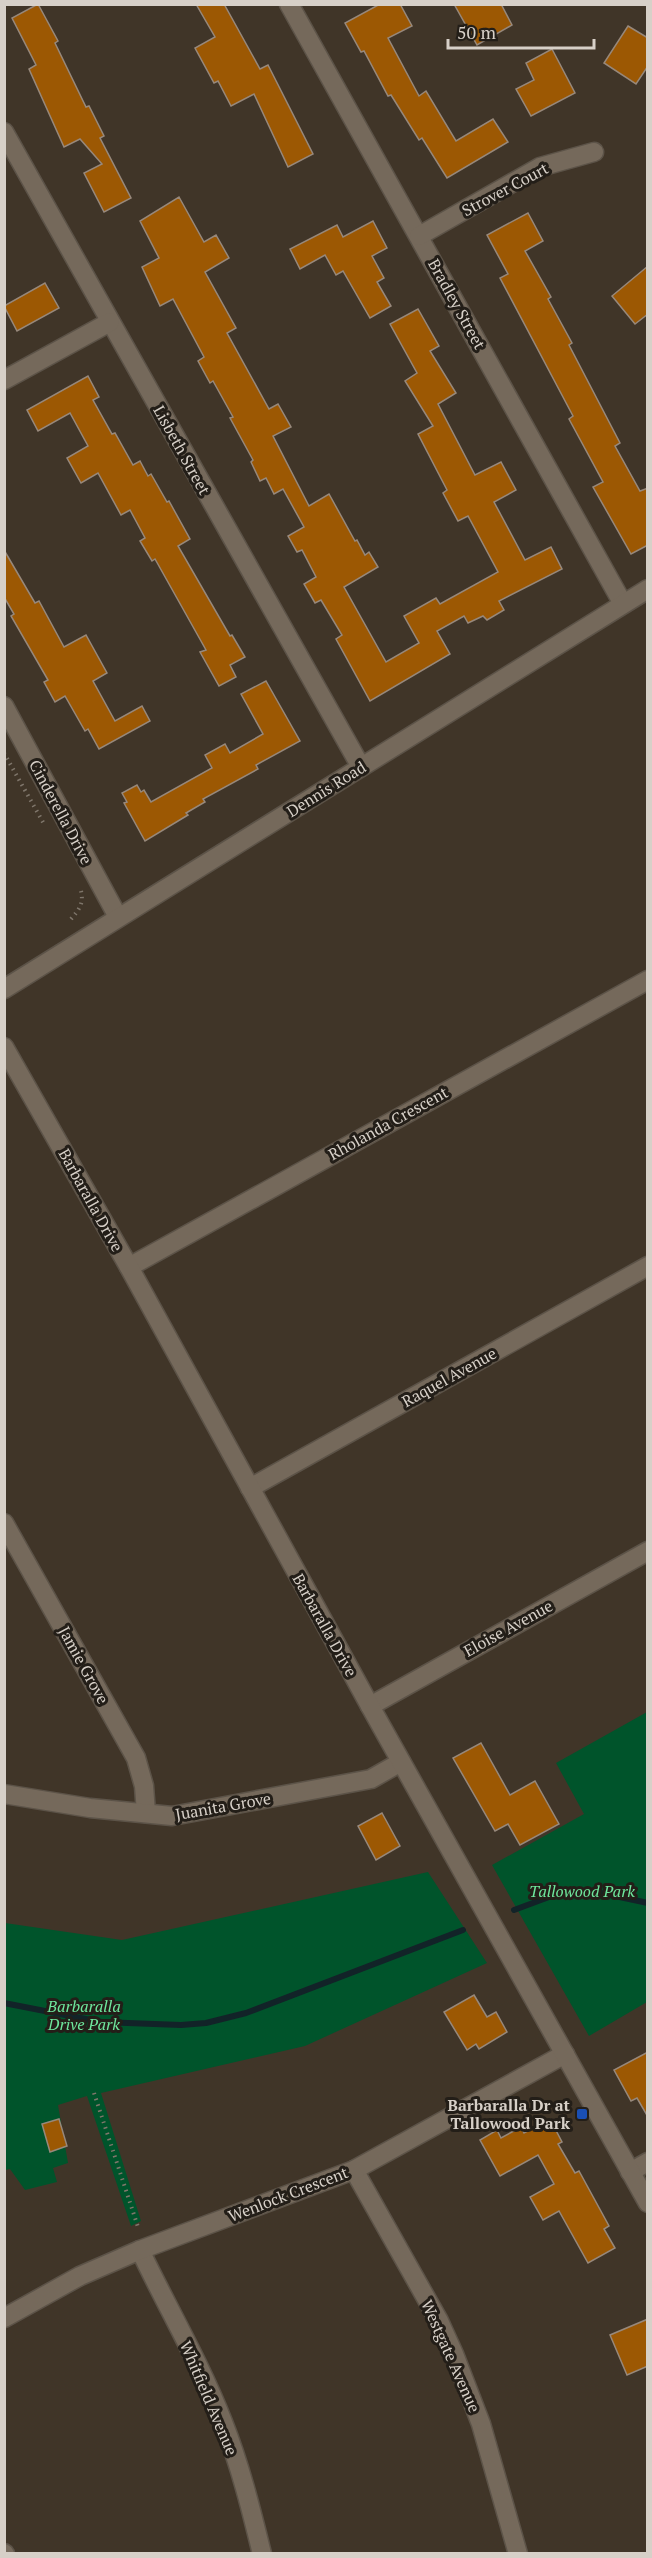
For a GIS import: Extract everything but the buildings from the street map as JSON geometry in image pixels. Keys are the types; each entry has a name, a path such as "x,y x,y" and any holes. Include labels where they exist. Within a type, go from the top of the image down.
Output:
{"street":[{"name":"Bradley Street","path":"295,7 623,604"},
{"name":"Lisbeth Street","path":"4,132 361,767"},
{"name":"Strover Court","path":"419,236 540,167 594,152"},
{"path":"4,380 110,322"},
{"name":"Dennis Road","path":"4,989 648,589"},
{"name":"Cinderella Drive","path":"4,706 118,917"},
{"name":"Rholanda Crescent","path":"129,1267 648,980"},
{"name":"Barbaralla Drive","path":"4,1047 129,1267 369,1706 648,2203"},
{"name":"Raquel Avenue","path":"250,1488 648,1266"},
{"name":"Jamie Grove","path":"4,1523 136,1758 144,1786 146,1813"},
{"name":"Eloise Avenue","path":"369,1706 648,1551"},
{"name":"Juanita Grove","path":"4,1794 90,1808 171,1816 371,1779 401,1762"},
{"name":"Wenlock Crescent","path":"4,2318 80,2276 140,2250 354,2170 564,2054"},
{"path":"630,2172 648,2162"},
{"name":"Westgate Avenue","path":"354,2170 439,2321 454,2354 481,2424 518,2553"},
{"name":"Whitfield Avenue","path":"140,2250 198,2365 223,2423 244,2484 262,2553"}],"path":[{"path":"4,753 48,831"},
{"path":"71,919 80,909 83,899 81,889"},
{"path":"94,2093 138,2228"}],"green space":[{"name":"Tallowood Park","path":"647,1712 647,2002 589,2036 492,1865 584,1814 556,1763"},
{"name":"Barbaralla Drive Park","path":"428,1872 487,1963 305,2046 101,2093 141,2221 131,2226 87,2096 58,2105 68,2163 53,2168 57,2182 25,2190 10,2169 5,2170 5,1923 122,1940"}],"waterway":[{"path":"514,1910 549,1897 596,1892 648,1903"},
{"path":"4,2003 101,2022 181,2025 206,2023 246,2013 463,1930"}],"place":[{"name":"Barbaralla Dr at Tallowood Park","path":"582,2114"}]}
